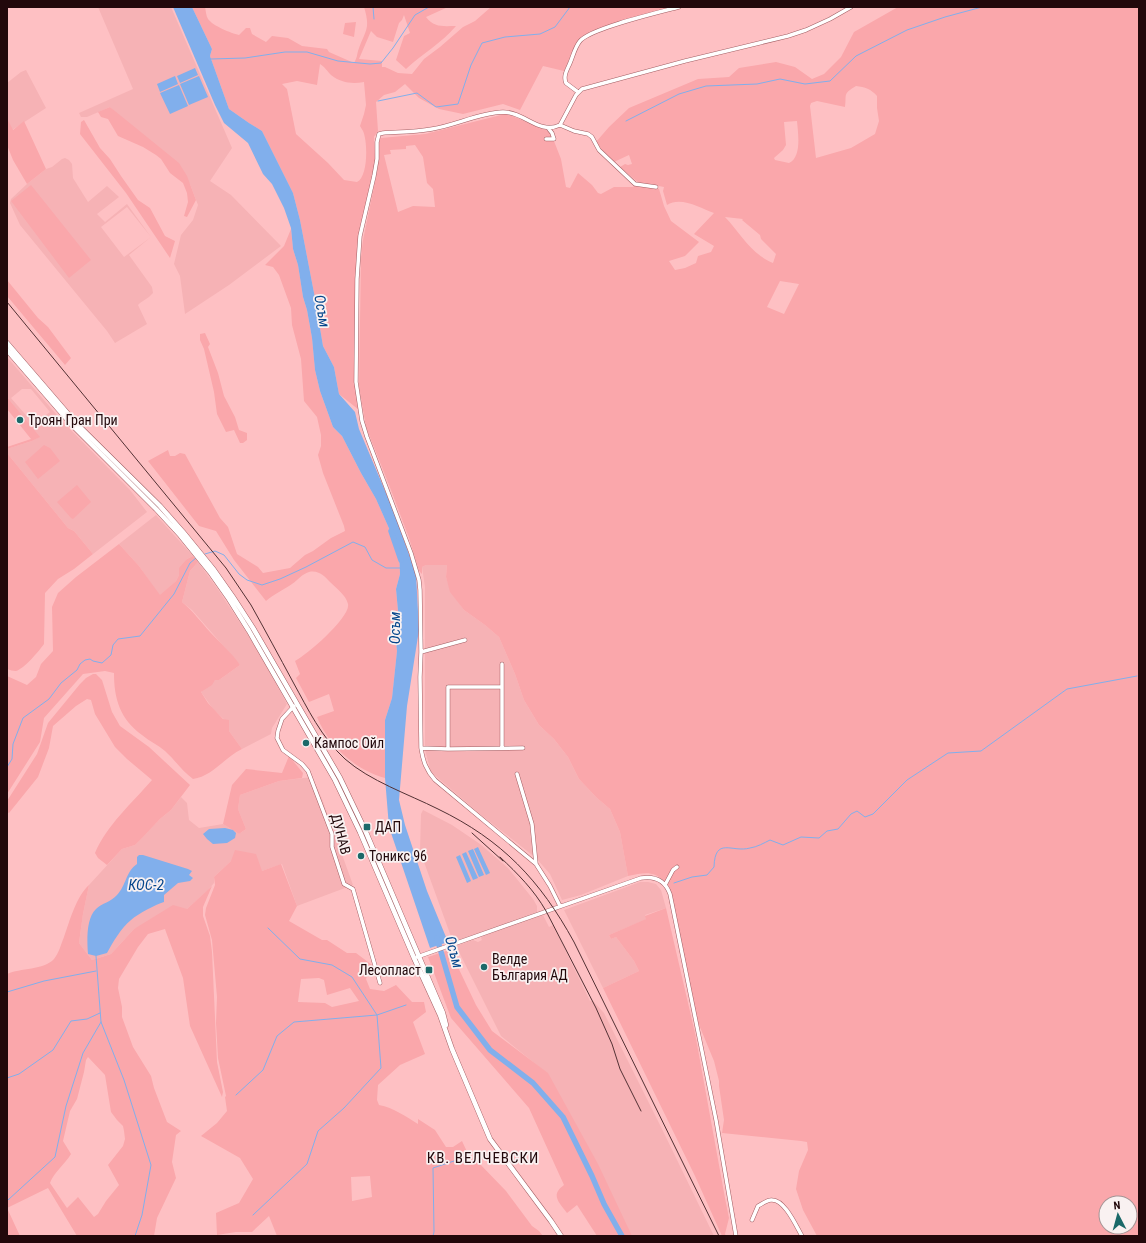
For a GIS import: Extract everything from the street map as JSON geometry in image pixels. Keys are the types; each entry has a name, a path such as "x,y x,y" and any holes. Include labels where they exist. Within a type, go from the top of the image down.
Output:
{"main road":[{"path":"7,344 75,422 160,506 199,551 237,603 295,705 348,805 416,957 443,1013 452,1049 490,1139 561,1236"},
{"path":"7,351 72,425 156,509 210,572 250,631 295,705"}],"street":[{"path":"578,92 566,83 565,76 580,41 593,32 679,7"},
{"path":"560,125 578,92 602,82 788,36 824,22 851,7"},
{"path":"546,139 554,139 548,128 516,114 503,112 432,129 379,134 377,137 377,159 359,248 356,382 362,421 367,438 411,553 419,580 422,759 427,771 435,780 536,864 550,886 560,906"},
{"path":"548,128 560,125 574,131 588,134 592,137 600,150 635,184 656,187"},
{"path":"421,652 466,640"},
{"path":"502,664 502,748"},
{"path":"448,749 448,687 502,687"},
{"name":"ДУНАВ","path":"295,705 282,719 277,738 283,750 302,764 308,771 332,834 332,847 344,884 353,889 380,983"},
{"path":"421,748 523,748"},
{"path":"517,774 523,789 532,824 536,864"},
{"path":"665,885 673,870 677,867"},
{"path":"416,957 641,878 656,878 665,885 670,894 716,1120 736,1236"},
{"path":"752,1220 758,1206 771,1199 776,1200 781,1203 790,1215 802,1236"}],"shaded area":[{"path":"98,7 171,7 232,148 210,181 231,195 281,246 229,285 185,314 180,276 174,264 181,235 193,220 198,205 190,184 110,107 87,117 81,117 79,113 133,89"},
{"path":"192,7 205,7 210,22 231,33 239,35 246,28 250,28 252,34 266,42 272,36 288,38 302,46 327,49 329,52 354,63 367,25 364,7 448,7 426,17 429,21 436,25 456,26 445,38 406,69 396,60 404,36 410,33 404,15 399,23 393,42 377,37 371,31 359,59 382,61 382,67 398,73 412,74 424,59 463,27 475,21 491,7 671,7 590,32 578,40 564,71 543,66 520,110 503,104 463,114 439,109 419,98 405,84 395,92 384,95 376,102 378,131 374,137 375,161 359,249 356,373 359,410 339,394 334,367 323,346 300,220 293,193 262,131 229,109 210,56 212,49","holes":["320,64 331,75 339,80 351,83 364,82 366,105 360,126 365,136 366,159 361,179 357,182 344,180 328,163 296,134 287,89 282,84 297,81 317,85"]},
{"path":"898,7 1139,7 1139,1236 817,1236 803,1210 796,1189 799,1171 808,1150 807,1142 722,1133 724,1120 719,1081 714,1061 697,1020 685,962 665,882 661,878 648,873 628,876 620,832 610,809 579,779 568,757 554,739 539,725 524,700 515,674 499,637 464,610 450,592 446,577 447,565 426,565 422,567 422,574 419,571 409,538 366,427 359,387 361,257 378,167 378,140 381,138 425,134 505,114 550,131 561,159 566,187 570,188 578,173 592,185 598,193 601,194 614,187 633,187 636,184 651,186 659,189 664,206 671,221 699,242 685,256 669,261 675,270 685,268 696,263 698,256 711,252 714,246 694,234 714,213 684,202 667,205 663,191 664,187 640,184 620,167 625,164 632,164 629,155 612,162 596,142 629,108 698,79 729,77 739,68 776,62 795,67 812,79 824,74 841,57 854,32","holes":["856,86 870,90 877,96 879,121 875,134 851,148 816,158 810,106 811,103 817,101 845,107 847,93","797,121 798,150 796,156 789,163 775,160 774,158 786,145 784,122","415,145 423,157 427,183 433,189 435,207 413,206 398,212 384,155 391,154 390,150 406,149 406,146","725,217 743,219 742,220 760,235 761,239 776,254 773,263 752,249","780,281 799,284 784,314 767,307"]},
{"path":"356,22 354,37 343,34 345,23"},
{"path":"26,70 46,108 12,130 7,118 7,83"},
{"path":"110,107 179,163 187,176 196,200 187,217 184,216 188,202 187,193 183,183 170,173 161,159 156,155 143,147 118,136 108,119 101,117 98,112"},
{"path":"7,118 13,130 24,121 46,169 27,184 13,160 7,145"},
{"path":"84,120 100,148 110,159 138,200 150,208 165,236 175,241 170,258 126,193 80,134 81,122"},
{"path":"65,158 69,160 72,164 73,178 88,202 107,186 119,197 97,214 105,222 127,204 151,237 129,255 152,287 153,293 138,305 147,324 115,343 107,331 20,225 10,203 11,199 27,184","holes":["127,207 151,237 124,257 101,227"]},
{"path":"31,185 91,260 69,278 11,201"},
{"path":"291,229 293,249 298,265 303,297 307,310 312,338 315,370 320,391 333,427 342,436 376,499 399,551 400,574 396,589 398,611 394,626 397,651 392,698 385,720 385,778 353,763 335,746 328,737 317,717 334,711 329,694 309,702 296,678 300,674 295,661 327,635 343,618 348,604 343,595 323,576 316,572 309,572 266,601 234,560 216,531 199,526 148,461 168,450 170,456 175,456 180,453 185,454 220,518 228,527 237,554 258,567 263,573 290,568 305,555 331,538 345,531 323,473 318,455 321,446 321,435 317,417 304,401 301,359 292,325 291,308 279,275 273,267 265,265 284,246"},
{"path":"7,280 38,318 48,327 71,358 65,365 7,296"},
{"path":"205,333 210,344 208,347 218,373 224,396 235,417 239,430 247,433 247,440 243,443 240,443 234,430 226,432 217,414 214,392 204,349 200,340 200,334"},
{"path":"7,357 62,421 130,490 147,512 93,554 74,531 68,528 7,453 7,449 32,441 39,437 7,397","holes":["22,389 31,389 50,412 39,420 31,421 11,398"]},
{"name":"Троян Гран При","path":"7,397 40,437 7,449 7,447 31,439 7,409"},
{"path":"44,445 50,448 60,461 38,479 25,462"},
{"path":"7,453 68,528 74,531 93,554 58,579 45,593 44,644 27,663 16,671 7,669"},
{"path":"77,485 91,502 73,519 57,502"},
{"path":"156,515 193,556 187,559 176,581 160,596 139,566 119,544"},
{"path":"119,544 139,566 160,595 176,581 179,575 179,568 187,559 193,556 198,562 190,571 182,602 230,652 240,665 219,680 215,680 212,685 201,692 208,703 223,719 229,720 229,731 242,749 207,774 193,779 185,773 165,751 134,729 128,722 123,715 117,700 114,673 105,671 83,674 44,718 40,742 7,794 7,676 27,685 36,677 41,664 53,651 52,607 58,593 76,577"},
{"path":"198,562 248,635 287,704 272,728 271,734 242,749 229,731 229,724 213,709 201,692 215,680 219,680 240,665 192,610 182,602 190,571"},
{"path":"426,565 447,565 446,577 451,592 464,610 499,637 515,674 524,700 539,725 554,739 568,757 579,779 610,809 620,832 628,876 581,895 562,900 550,874 536,858 480,814 431,772 425,750 425,587 422,567"},
{"path":"93,674 96,674 102,680 112,712 120,726 149,747 190,785 171,810 160,819 135,845 122,849 107,865 98,858 95,853 100,843 120,815 152,780 115,747 95,714 91,700 87,699 76,706 53,726 49,748 38,777 9,813 7,812 7,801 37,754 48,723 80,684"},
{"path":"289,756 303,773 302,778 279,781 240,795 238,809 246,829 239,834 223,824 232,785 246,769 282,773"},
{"path":"312,777 322,799 353,885 297,906 282,864 262,871 231,861 214,877 214,883 208,890 187,909 134,929 111,954 92,960 79,943 89,885 122,849 135,845 160,819 171,810 181,797 187,803 189,820 199,828 223,824 239,834 246,829 238,809 240,795 279,781"},
{"path":"423,810 452,825 480,844 508,868 533,899 537,906 537,912 453,942 420,851 421,814"},
{"path":"235,850 256,854 262,871 281,864 297,906 289,921 322,940 327,940 347,953 356,953 372,965 366,979 370,989 384,991 396,985 412,1002 424,1002 426,1012 413,1022 425,1054 400,1065 378,1085 377,1100 379,1105 395,1110 418,1124 418,1119 435,1130 446,1147 453,1147 462,1141 469,1156 477,1161 506,1191 532,1226 543,1236 277,1236 269,1216 252,1232 236,1232 217,1235 216,1213 239,1203 253,1179 240,1158 201,1136 217,1123 227,1111 226,1096 218,1058 216,1023 217,997 212,940 205,915 206,908 215,885 214,877 231,861","holes":["319,978 324,980 327,995 350,988 359,1001 332,1007 325,1003 298,1002 301,979","370,1176 372,1197 352,1201 351,1177"]},
{"path":"640,882 656,884 661,890 666,908 645,915 647,919 609,935 611,939 616,937 634,961 639,971 603,988 564,910"},
{"path":"89,885 79,943 92,960 111,954 134,929 173,905 187,909 212,886 203,907 203,916 210,936 212,952 217,1062 223,1092 222,1097 190,1026 183,978 165,929 148,934 138,947 119,979 118,988 122,1007 122,1017 133,1047 151,1076 167,1122 181,1131 176,1135 172,1162 176,1178 157,1218 154,1236 77,1236 48,1188 7,1208 7,974 38,967 50,963 54,959 60,948 77,902 84,890","holes":["88,1057 105,1075 111,1112 123,1126 125,1139 123,1146 108,1165 119,1185 98,1214 94,1217 78,1197 67,1208 50,1183 54,1175 71,1154 63,1141 70,1111 77,1099"]},
{"path":"666,908 695,1033 729,1218 725,1234 726,1236 722,1236 695,1176 603,988 639,971 634,961 616,937 611,939 609,935 646,919 645,916"},
{"name":"Велде България АД","path":"543,915 549,927 553,925 590,1001 593,1001 604,1013 714,1236 631,1236 548,1074 501,1036 456,946 473,940 478,942 482,940 481,938 483,936"},
{"path":"452,949 456,963 476,1005 492,1031 548,1073 598,1164 632,1236 597,1236 577,1205 567,1213 557,1199 557,1192 564,1185 529,1108 451,1018 428,957"},
{"path":"7,1208 20,1236 7,1236"}],"water":[{"path":"173,7 192,7 212,49 210,56 229,109 262,131 293,193 300,220 323,346 334,367 339,394 355,412 359,429 394,512 416,574 419,630 407,706 399,800 405,825 427,891 448,942 430,948 389,827 385,778 385,720 392,698 397,651 394,626 398,611 396,589 400,574 399,551 376,499 342,436 333,427 320,391 315,370 312,338 307,310 303,297 298,265 293,249 291,228 284,208 272,184 263,174 248,143 224,123"},
{"path":"195,68 198,75 180,83 177,76"},
{"path":"175,76 178,84 160,92 157,84"},
{"path":"199,76 208,97 189,105 180,84"},
{"path":"179,85 188,106 170,114 160,93"},
{"path":"225,828 233,830 236,833 235,838 227,843 213,844 203,834 209,829"},
{"path":"478,847 490,873 486,875 474,849"},
{"path":"473,849 484,875 479,877 468,851"},
{"path":"466,852 478,878 473,880 462,854"},
{"name":"КОС-2","path":"139,855 188,869 192,871 189,875 193,878 190,881 178,883 164,895 164,902 138,915 127,923 107,953 96,956 88,954 87,943 90,918 98,907 115,897 120,891 130,871 137,864 137,857"},
{"path":"460,855 471,881 467,883 456,857"}],"waterway":[{"path":"373,7 374,19"},
{"path":"211,59 245,58 285,52 307,52 338,61 370,64 381,63 415,15 429,7"},
{"path":"378,101 417,93 436,107 458,104 471,65 482,43 505,37 540,34 555,27 570,7"},
{"path":"626,121 679,94 706,86 757,84 780,79 805,84 830,81 856,56 907,30 945,17 982,7"},
{"name":"Осъм","path":"391,531 401,560"},
{"path":"205,554 215,551 224,555 239,574 247,580 262,585 280,579 306,567 353,542 365,547 372,560 386,568 400,568"},
{"path":"7,767 12,759 13,744 23,718 49,699 61,683 77,670 80,664 85,660 90,659 102,663 111,655 113,645 118,639 140,636 174,594 190,563 196,558"},
{"path":"674,883 692,877 707,875 714,867 715,857 721,849 750,848 770,840 783,845 801,837 819,838 827,831 838,829 851,814 857,811 865,817 873,814 907,780 948,753 981,751 1067,689 1137,676"},
{"path":"236,1095 263,1070 277,1036 294,1022 377,1015 352,977 332,965 300,959 268,928"},
{"name":"Осъм","path":"437,938 457,1007 490,1050 533,1083 563,1117 604,1204 622,1236"},
{"path":"96,956 101,1022 124,1080 151,1165 142,1215 135,1236"},
{"path":"7,992 44,981 96,971"},
{"path":"253,1215 307,1164 318,1131 344,1108 381,1068 377,1015 406,1005"},
{"path":"7,1078 19,1074 53,1050 71,1021 87,1019 100,1013"},
{"path":"8,1200 55,1157 66,1106 83,1053 101,1022"},
{"path":"433,1236 433,1168 454,1161"}],"railway":[{"path":"7,302 226,568 251,605 322,732 336,750 355,767 378,781 438,809 481,834 500,848 517,864 547,899 574,942 719,1236"},
{"path":"472,833 503,861"},
{"path":"500,857 525,882 546,911 596,1008 612,1044 620,1069 641,1111"}],"place":[{"name":"Троян Гран При","path":"20,420"},
{"name":"Кампос Ойл","path":"306,743"},
{"name":"ДАП","path":"367,827"},
{"name":"Тоникс 96","path":"361,856"},
{"name":"Велде България АД","path":"484,967"},
{"name":"Лесопласт","path":"429,970"}],"district":[{"name":"КВ. ВЕЛЧЕВСКИ","path":"483,1158"}]}
